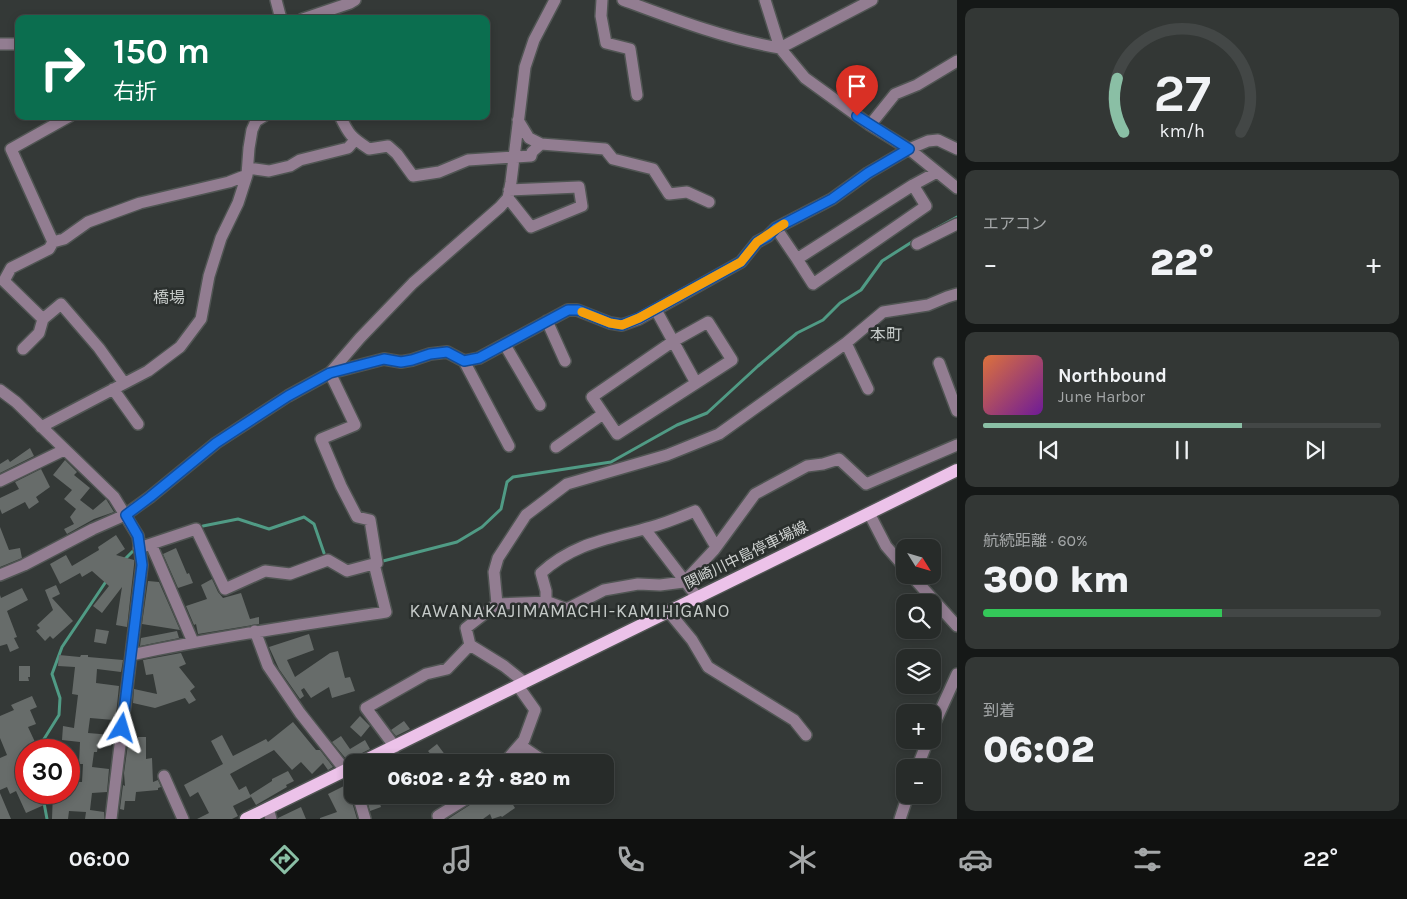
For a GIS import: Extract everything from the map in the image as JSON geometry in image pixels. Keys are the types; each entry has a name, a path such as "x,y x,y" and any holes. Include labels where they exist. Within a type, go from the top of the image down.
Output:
{"main road":[{"name":"関崎川中島停車場線","path":"380,754 957,470"},
{"path":"246,819 270,814 344,774"}],"street":[{"path":"276,0 280,15"},
{"path":"330,373 360,338 413,284 508,194 525,68 534,40 555,0"},
{"path":"602,0 601,16 606,43 630,49 637,95"},
{"path":"623,0 685,23 780,48 872,0"},
{"path":"765,0 780,48 805,78 870,125 909,149 957,188"},
{"path":"314,15 351,1"},
{"path":"0,44 15,44"},
{"path":"870,125 895,94 917,85 957,61"},
{"path":"53,242 6,149 62,120"},
{"path":"41,427 148,372 180,347 201,319 209,276 221,238 238,203 248,171 252,130 258,120"},
{"path":"342,120 348,134 369,149 388,146 397,154 413,176 439,172 468,160 532,156 532,152 541,144"},
{"path":"518,120 529,138 541,144 606,149 613,158 653,169 669,194 687,192 709,202"},
{"path":"43,319 4,281 11,268 49,249 53,242 64,238 88,222 140,203 229,182 248,171 269,171 290,166 300,160 348,148 355,140"},
{"path":"464,361 479,358 568,310 578,310 610,323 622,325 656,310 741,262 757,242 768,236 776,228 832,199 868,173 909,149 928,141 938,140 957,149"},
{"path":"798,258 913,185 937,172"},
{"path":"776,228 798,258 813,284 926,206 913,185"},
{"path":"579,187 582,206 531,227 508,194 579,187"},
{"path":"917,244 957,224"},
{"path":"497,604 494,572 498,558 526,515 567,484 667,455 719,434 846,343 884,312 928,305 957,294"},
{"path":"23,349 39,333 43,319 61,304 99,348 124,383"},
{"path":"656,310 696,383"},
{"path":"547,321 565,361"},
{"path":"708,322 732,360 617,434 592,397 672,342 708,322"},
{"path":"846,343 868,389"},
{"path":"505,345 540,405"},
{"path":"0,575 24,565 93,529 126,515 216,443 288,396 330,373 384,359 401,362 430,354 447,352 464,361 509,446"},
{"path":"939,363 957,411"},
{"path":"139,548 196,529 225,589 265,571 290,574 328,560 347,571 378,563 370,520 357,517 341,486 321,439 355,425 330,373"},
{"path":"113,389 138,424"},
{"path":"0,390 16,402 114,498 138,536 142,565 111,819"},
{"path":"556,447 603,414"},
{"path":"512,754 524,740 535,710 521,684 504,666 470,645 466,628 497,604 546,602 567,609 604,590 638,584 660,585 684,582 716,547 755,494 807,466 839,459 866,484 957,445"},
{"path":"0,481 64,450"},
{"path":"546,602 546,591 541,573 550,564 578,548 596,541 645,529 695,511 716,547"},
{"path":"869,513 886,546 896,558"},
{"path":"645,529 697,597"},
{"path":"151,544 193,642"},
{"path":"131,655 256,631 386,612 374,564"},
{"path":"919,584 957,626"},
{"path":"668,611 692,640 708,667 794,720 806,735"},
{"path":"256,631 268,666 300,713 344,764"},
{"path":"395,747 366,708 426,674 446,669 470,645"},
{"path":"941,710 957,674"},
{"path":"520,744 534,754"},
{"path":"164,776 183,819"},
{"path":"361,804 365,819"},
{"path":"439,819 438,816 457,804"},
{"path":"900,819 905,804"}],"building":[{"path":"30,448 34,456 0,473 0,464 8,459 10,462"},
{"path":"65,460 77,472 74,475 90,488 80,500 93,510 106,499 114,512 94,519 67,534 64,529 74,524 70,517 76,509 64,499 72,490 53,475"},
{"path":"41,469 50,487 36,497 39,502 29,509 25,502 2,514 0,498 19,489 15,482"},
{"path":"0,527 9,550 20,548 22,558 0,567"},
{"path":"116,535 125,549 116,555 134,560 127,627 116,625 122,587 102,613 93,606 109,586 92,571 82,577 80,573 60,584 50,564 66,555 72,566 99,550 98,547"},
{"path":"176,548 193,583 178,588 163,554"},
{"path":"212,579 223,598 241,593 250,619 259,617 259,624 198,634 196,624 194,625 186,606 207,599 201,585"},
{"path":"148,581 159,582 180,630 142,624"},
{"path":"56,585 60,594 52,598 73,621 53,639 50,636 45,641 36,631 40,628 37,625 53,610 45,590"},
{"path":"22,588 28,600 7,611 17,637 14,638 19,648 10,652 7,644 0,646 0,595 1,598"},
{"path":"96,629 109,631 106,644 94,642"},
{"path":"177,631 179,638 140,646 141,638"},
{"path":"309,634 314,650 287,660 295,677 330,653 338,651 345,678 350,677 355,691 332,698 329,687 311,698 304,688 301,690 304,696 300,699 279,669 269,647"},
{"path":"181,653 186,664 179,667 195,687 190,691 196,700 189,704 185,698 155,708 133,703 134,689 157,694 153,674 146,675 143,660"},
{"path":"59,655 80,657 81,655 88,655 88,657 123,660 121,672 97,669 96,683 119,686 116,715 114,715 114,720 90,718 88,733 112,735 111,746 98,745 97,752 94,752 92,767 109,769 107,792 92,793 90,810 104,812 104,819 85,819 86,812 69,811 68,819 52,819 53,804 80,804 80,782 82,782 83,764 80,764 80,739 62,739 63,726 74,728 78,695 72,694 75,667 58,666"},
{"path":"19,666 30,666 29,681 19,681"},
{"path":"32,696 37,707 30,710 36,724 28,727 34,739 15,739 15,792 10,794 7,787 0,790 0,758 7,755 0,738 0,716 14,710 11,705"},
{"path":"360,716 370,726 361,737 350,727"},
{"path":"404,721 410,729 396,736 391,730"},
{"path":"293,722 316,750 320,750 333,767 328,770 323,763 312,774 301,762 292,770 274,750 230,774 239,790 246,786 251,797 233,806 238,816 232,819 197,819 209,813 198,792 190,797 184,785 223,764 211,741 222,735 233,756 266,739 268,742"},
{"path":"341,736 350,749 365,740 370,749 360,754 344,754 344,756 332,742"},
{"path":"138,737 146,737 146,759 152,758 153,782 158,780 161,787 158,790 136,792 135,801 125,801 124,810 120,809 123,785 125,786 124,773 128,744 138,745"},
{"path":"437,744 444,754 430,754 428,751"},
{"path":"288,771 294,781 256,805 250,795 272,781 272,779"},
{"path":"344,786 344,804 353,804 357,819 320,819 337,812 328,794"},
{"path":"0,793 11,819 0,819"},
{"path":"22,804 44,804 44,805 26,813"},
{"path":"368,804 380,804 381,807 370,811"},
{"path":"471,804 513,804 515,808 502,817 492,819 490,814 483,819 448,819"},
{"path":"301,807 306,819 278,819 278,818"}],"waterway":[{"path":"933,230 957,217"},
{"path":"383,561 457,542 482,527 501,509 507,482 513,477 611,462 677,425 707,413 797,333 823,320 840,303 861,290 882,261 915,240"},
{"path":"203,526 238,519 269,529 304,517 314,524 324,553"},
{"path":"124,560 134,550"},
{"path":"44,739 59,715 60,698 52,674 62,647 107,580"},
{"path":"44,804 47,819"}],"slow traffic":[{"path":"582,312 610,323 622,325 639,318 741,262 757,242 784,224"}],"district":[{"name":"橋場","path":"169,297"},
{"name":"本町","path":"886,334"},
{"name":"KAWANAKAJIMAMACHI-KAMIHIGANO","path":"570,611"}],"route":[{"path":"122,728 142,565 138,536 126,515 216,443 288,396 330,373 366,362 384,359 401,362 430,354 447,352 464,361 479,358 568,310 578,310 610,323 622,325 656,310 741,262 757,242 768,236 776,228 832,199 868,173 909,149 857,116"}]}
